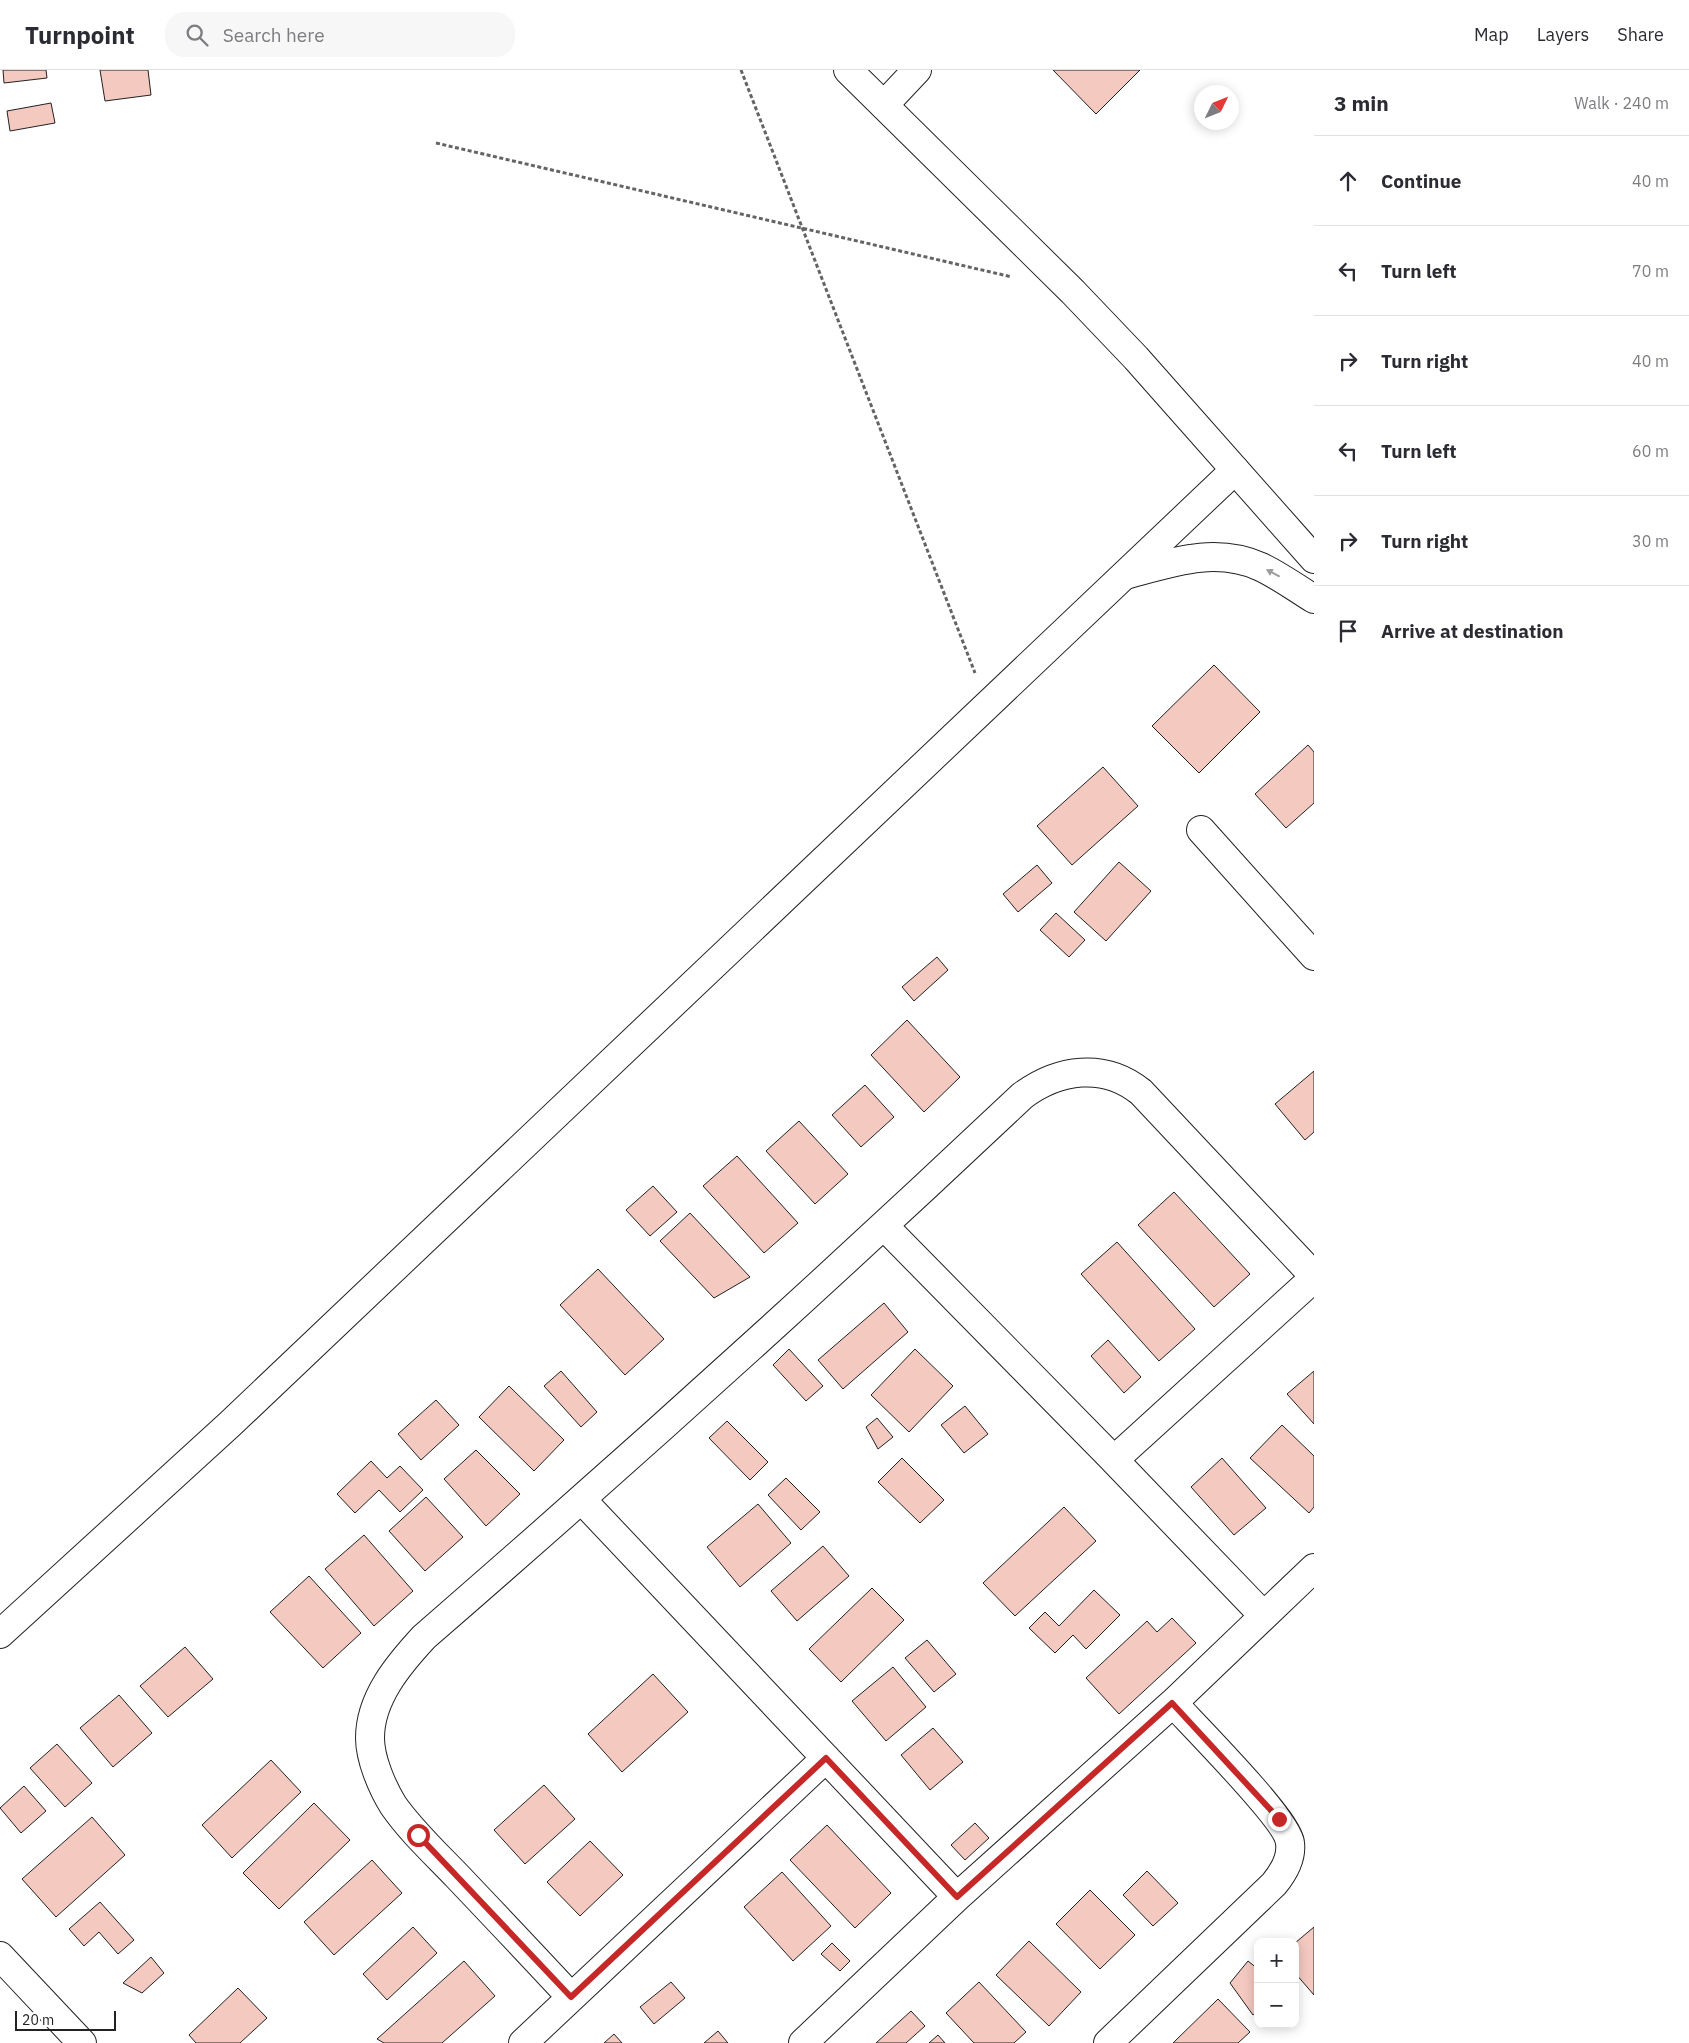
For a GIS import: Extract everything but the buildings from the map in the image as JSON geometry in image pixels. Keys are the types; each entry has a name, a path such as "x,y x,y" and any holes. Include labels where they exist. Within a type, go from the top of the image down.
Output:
{"street":[{"path":"848,70 1073,292 1136,358 1314,559"},
{"path":"884,105 917,70"},
{"path":"0,1634 237,1417 1235,470"},
{"path":"1125,575 1189,557 1217,557 1244,560 1260,567 1314,599"},
{"path":"1201,830 1314,956"},
{"path":"571,1997 418,1835 393,1805 377,1772 370,1740 371,1722 377,1702 403,1660 424,1637 582,1500 884,1226 1022,1096 1038,1084 1056,1077 1095,1071 1128,1082 1141,1092 1314,1277 1114,1460"},
{"path":"884,1226 1264,1616"},
{"path":"582,1500 957,1897"},
{"path":"803,2043 957,1897 1172,1703 1314,1568"},
{"path":"1108,2043 1274,1884 1283,1872 1289,1854 1290,1843 1279,1819 1172,1703"},
{"path":"523,2043 826,1758"},
{"path":"0,1956 82,2043"}],"path":[{"path":"741,70 988,705"},
{"path":"436,143 1015,278"}],"route":[{"path":"418,1835 571,1997 826,1758 957,1897 1172,1703 1279,1819"}]}
